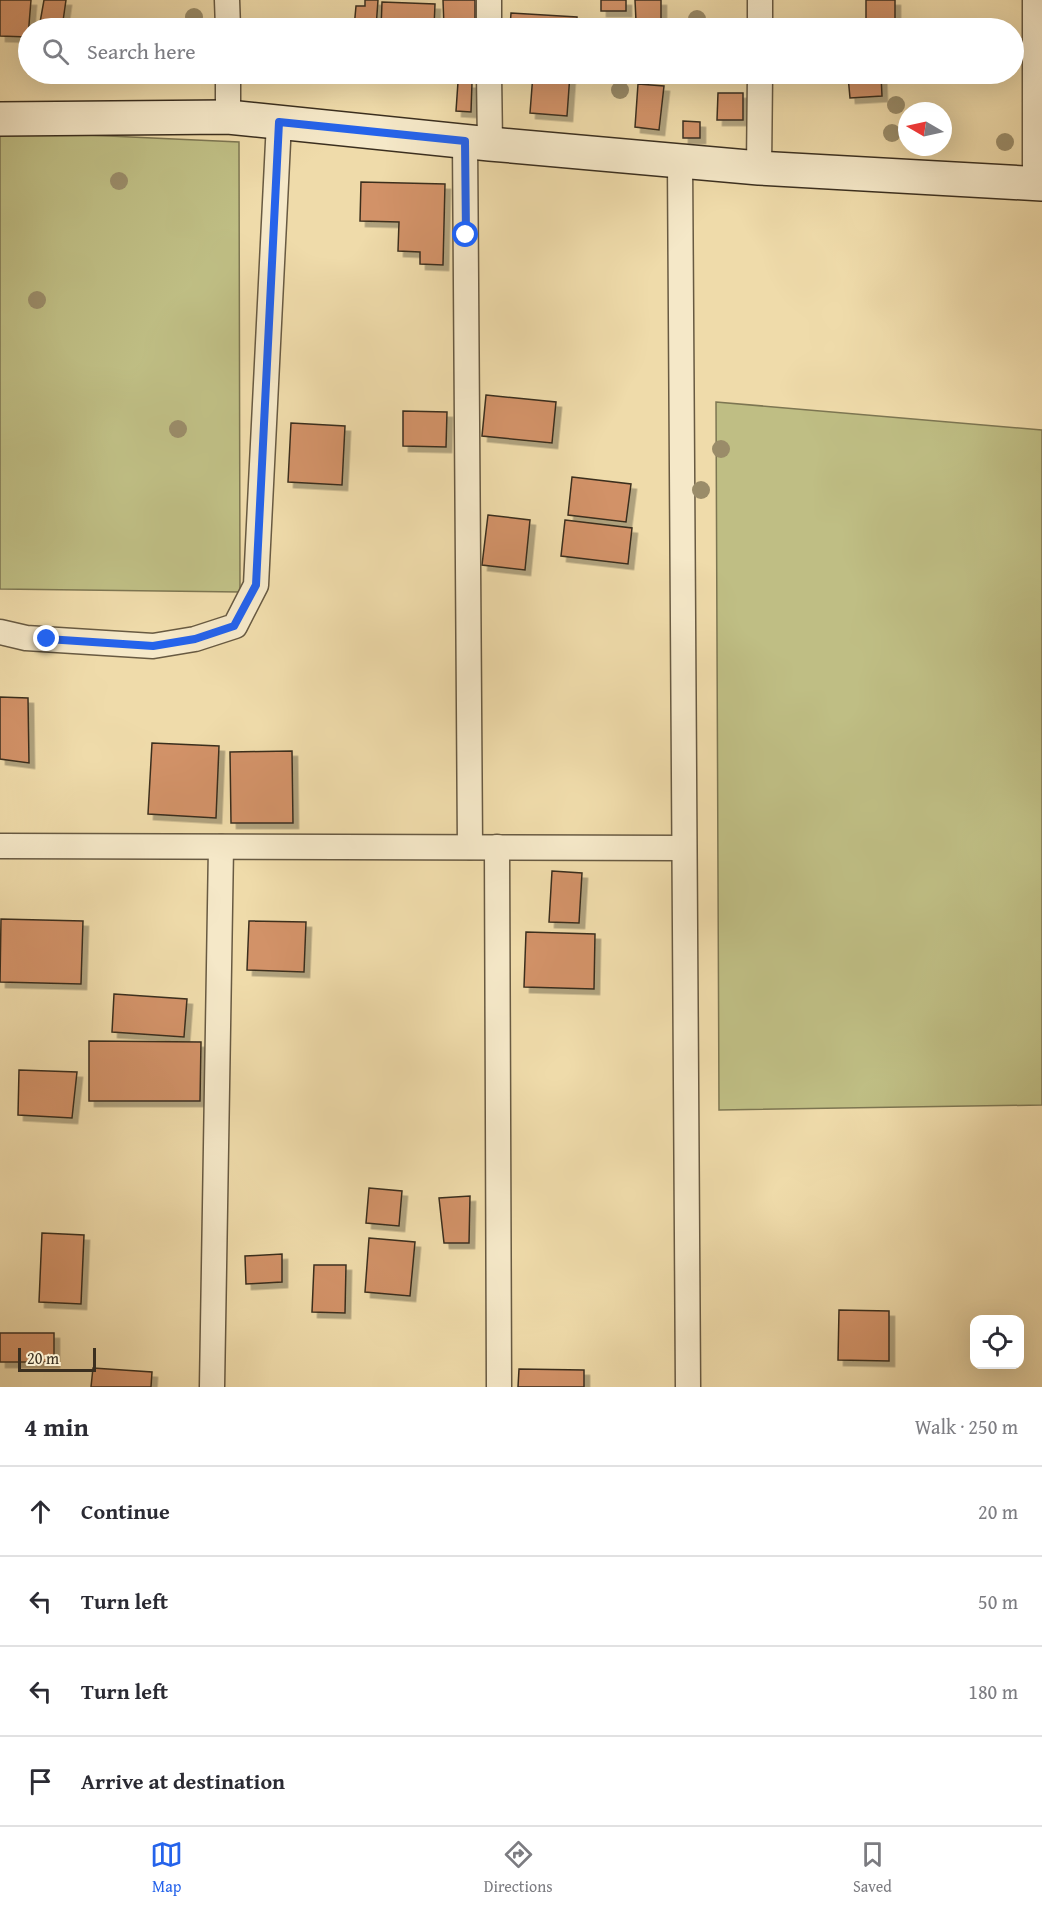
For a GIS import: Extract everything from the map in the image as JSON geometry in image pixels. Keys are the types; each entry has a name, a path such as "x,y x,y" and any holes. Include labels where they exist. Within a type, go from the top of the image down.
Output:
{"street":[{"path":"227,0 228,18"},
{"path":"489,0 489,18"},
{"path":"760,0 760,18"},
{"path":"0,119 228,117 759,168 1038,184 1035,0"},
{"path":"228,84 228,117"},
{"path":"470,847 478,142 487,84"},
{"path":"759,168 760,84"},
{"path":"0,632 26,638 153,646 195,639 234,626 256,585 279,122"},
{"path":"680,161 688,1387"},
{"path":"0,846 684,848"},
{"path":"212,1387 221,847"},
{"path":"497,847 499,1387"}],"shaded area":[{"path":"0,131 239,142 240,592 0,589"},
{"path":"716,402 1042,430 1042,1105 719,1110"}],"building":[{"path":"0,0 31,0 30,18 18,18 18,37 0,36"},
{"path":"44,0 66,0 63,18 41,18"},
{"path":"365,0 378,0 377,18 355,18 356,6 365,6"},
{"path":"443,0 475,0 475,18 444,18"},
{"path":"601,0 626,0 626,11 601,11"},
{"path":"635,0 661,0 661,18 636,18"},
{"path":"866,0 895,0 895,18 866,18"},
{"path":"382,2 435,4 434,18 381,18"},
{"path":"511,13 577,17 577,18 511,18"},
{"path":"458,84 472,84 471,112 456,111"},
{"path":"532,84 569,84 567,116 530,113"},
{"path":"638,84 664,86 659,130 635,127"},
{"path":"849,84 881,84 882,96 850,98"},
{"path":"718,93 743,93 743,120 717,120"},
{"path":"683,121 700,122 700,138 683,138"},
{"path":"361,182 445,184 443,265 420,264 420,252 398,251 399,222 360,221"},
{"path":"486,395 556,402 552,443 482,436"},
{"path":"403,411 447,412 446,447 403,446"},
{"path":"291,423 345,426 342,485 288,482"},
{"path":"572,477 631,484 626,522 568,515"},
{"path":"488,515 530,520 525,570 482,565"},
{"path":"565,520 632,528 628,564 561,556"},
{"path":"0,697 28,698 29,763 0,759"},
{"path":"152,743 219,746 216,818 148,814"},
{"path":"292,751 293,823 231,823 230,752"},
{"path":"552,871 582,873 579,923 549,922"},
{"path":"1,919 83,921 81,984 0,982"},
{"path":"249,921 306,922 304,972 247,970"},
{"path":"526,932 595,934 594,989 524,987"},
{"path":"114,994 187,999 184,1037 112,1032"},
{"path":"89,1041 201,1042 200,1101 89,1101"},
{"path":"19,1070 77,1072 72,1118 18,1115"},
{"path":"369,1188 402,1191 399,1226 366,1223"},
{"path":"470,1196 469,1243 444,1243 439,1198"},
{"path":"42,1233 84,1235 81,1304 39,1302"},
{"path":"369,1238 415,1242 410,1296 365,1292"},
{"path":"282,1254 282,1282 246,1284 245,1256"},
{"path":"314,1265 346,1265 345,1313 312,1312"},
{"path":"839,1310 889,1311 889,1361 838,1360"},
{"path":"0,1333 54,1333 54,1362 0,1362"},
{"path":"93,1368 152,1372 151,1387 91,1387"},
{"path":"519,1369 584,1370 584,1387 518,1387"}],"route":[{"path":"47,639 153,646 195,639 234,626 256,585 279,122 465,141 466,235"}]}
